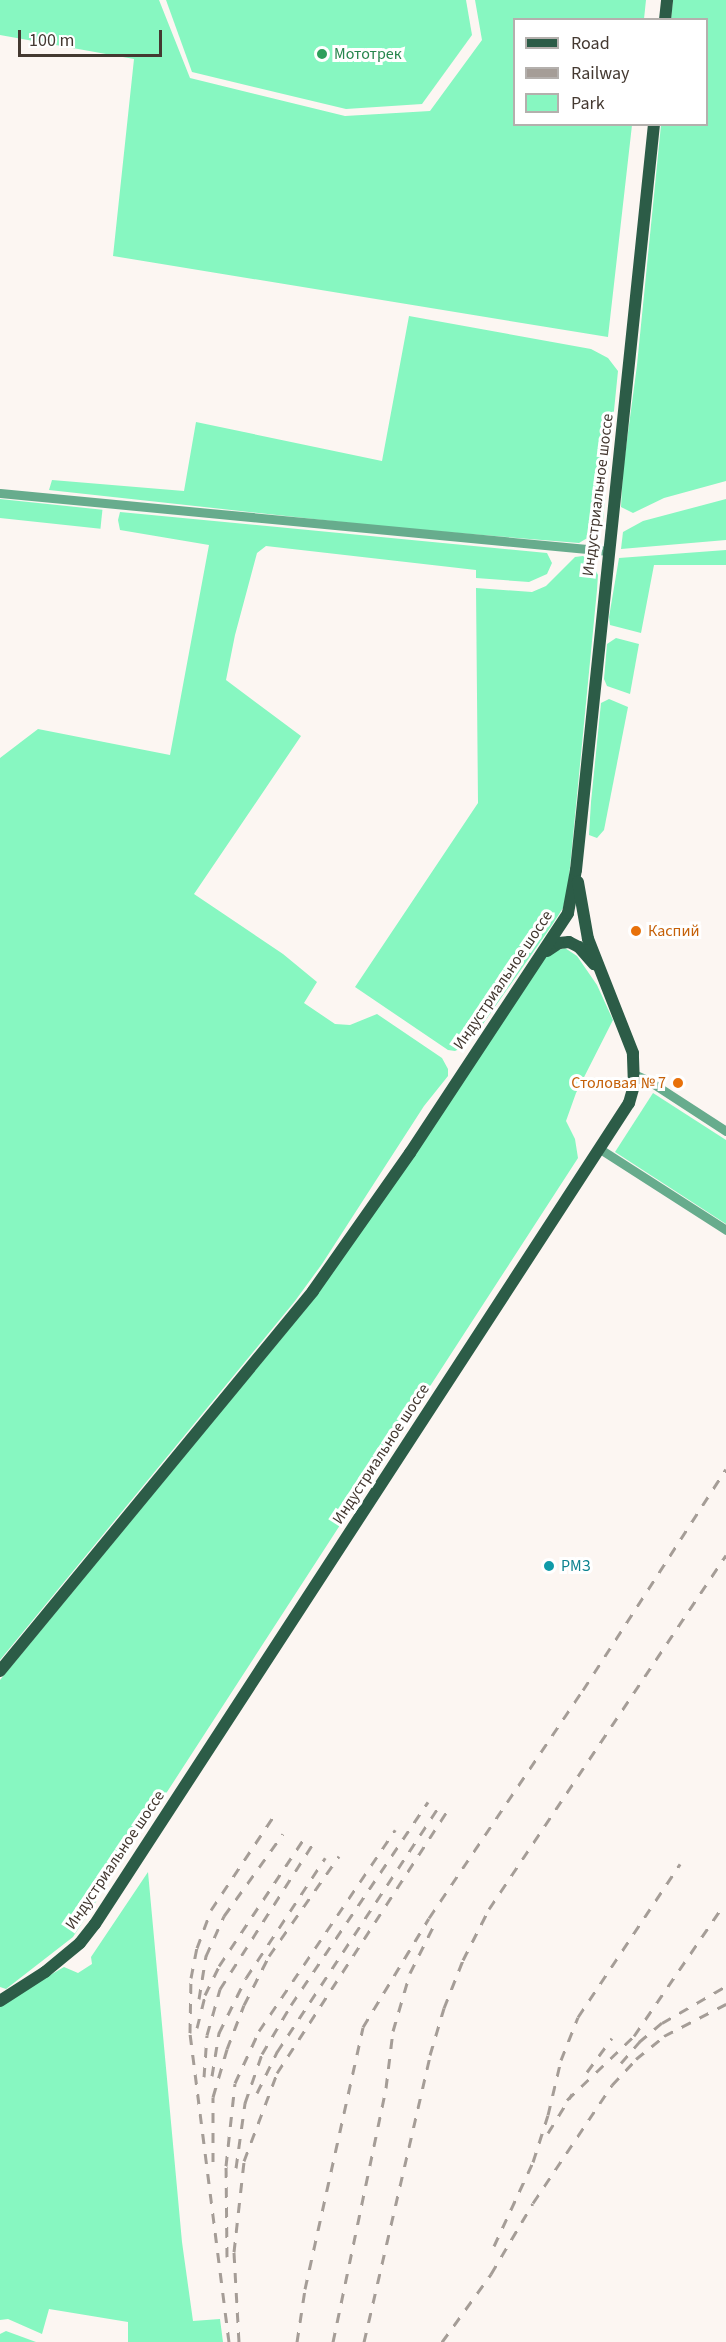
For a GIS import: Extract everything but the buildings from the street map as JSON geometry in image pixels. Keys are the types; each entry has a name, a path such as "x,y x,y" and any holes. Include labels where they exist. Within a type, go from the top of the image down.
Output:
{"main road":[{"path":"665,18 667,0"},
{"name":"Индустриальное шоссе","path":"0,1671 313,1292 410,1153 568,913 576,870 654,126"},
{"name":"Индустриальное шоссе","path":"0,2001 45,1972 80,1942 94,1924 629,1103 634,1074 629,1037 588,939 576,870"},
{"path":"538,957 559,943 569,942 589,956 606,982"}],"street":[{"path":"0,494 608,552"},
{"path":"634,1074 726,1131"},
{"path":"600,1149 726,1230"}],"green space":[{"path":"0,0 159,0 190,78 345,116 430,111 482,40 475,0 646,0 644,18 513,18 513,126 632,126 608,337 113,256 134,59 0,35"},
{"name":"Мототрек","path":"166,0 466,0 472,35 422,104 346,109 192,72"},
{"path":"673,0 726,0 726,481 664,498 633,513 621,507 623,470 637,365 661,126 708,126 708,18 671,18"},
{"path":"409,316 591,349 608,358 618,371 603,520 594,534 579,543 396,528 49,490 52,480 184,491 196,422 382,461"},
{"path":"0,499 102,510 100,529 0,518"},
{"path":"726,499 726,540 621,549 623,532 643,521"},
{"path":"120,512 547,553 552,563 547,574 529,582 476,578 476,570 266,546 257,553 235,635 226,680 301,736 194,894 283,954 317,982 304,1003 335,1024 350,1025 377,1014 442,1058 448,1069 448,1076 424,1106 322,1264 295,1301 0,1660 0,758 38,729 170,755 209,545 120,530 118,520"},
{"path":"726,550 726,565 654,565 641,633 610,625 609,617 619,558"},
{"path":"583,556 592,563 598,575 568,888 563,908 469,1044 455,1051 448,1050 355,987 478,803 476,588 532,592 546,586 575,557"},
{"path":"616,638 639,644 630,694 607,686 604,679 607,644"},
{"path":"609,699 628,707 604,830 597,838 589,835 591,802 601,703"},
{"path":"565,948 577,956 597,985 613,1020 576,1093 566,1121 575,1139 578,1158 73,1937 6,1989 0,1987 0,1680 313,1300 542,959"},
{"path":"653,1093 726,1140 726,1224 615,1152"},
{"path":"148,1872 182,2242 193,2321 220,2319 223,2342 128,2342 128,2322 49,2309 42,2334 8,2319 0,2320 0,2004 64,1967 78,1973 92,1964 91,1957"},
{"path":"6,2331 36,2342 0,2342 0,2334"}],"railway":[{"path":"297,2342 305,2289 363,2027 429,1918 583,1690 726,1469"},
{"path":"364,2342 430,2055 444,2008 463,1960 489,1909 726,1555"},
{"path":"236,2168 245,2103 262,2054 291,2005 428,1802"},
{"path":"257,2093 277,2052 441,1803"},
{"path":"239,2342 234,2252 244,2161 277,2073 449,1808"},
{"path":"229,2342 190,2033 191,1978 197,1948 211,1910 273,1817"},
{"path":"227,2257 226,2166 235,2083 259,2031 395,1830"},
{"path":"199,1999 206,1956 224,1916 283,1834"},
{"path":"197,2028 205,1995 219,1966 303,1840"},
{"path":"204,2077 207,2035 220,1989 312,1845"},
{"path":"213,2162 213,2097 227,2049 244,2005 269,1956 339,1856"},
{"path":"212,2076 219,2033 246,1978 325,1858"},
{"path":"494,2246 533,2162 548,2115 561,2060 578,2017 680,1864"},
{"path":"567,2100 634,2036 721,1909"},
{"path":"333,2342 386,2088 393,2031 410,1973 435,1923"},
{"path":"621,2063 639,2042 662,2023 726,1986"},
{"path":"442,2342 491,2274 533,2203 612,2085 636,2059 664,2036 726,2004"},
{"path":"587,2072 612,2038"},
{"path":"548,2133 572,2094"}],"place":[{"name":"Мототрек","path":"322,54"},
{"name":"Каспий","path":"636,931"},
{"name":"Столовая № 7","path":"678,1083"},
{"name":"РМЗ","path":"549,1566"}]}
